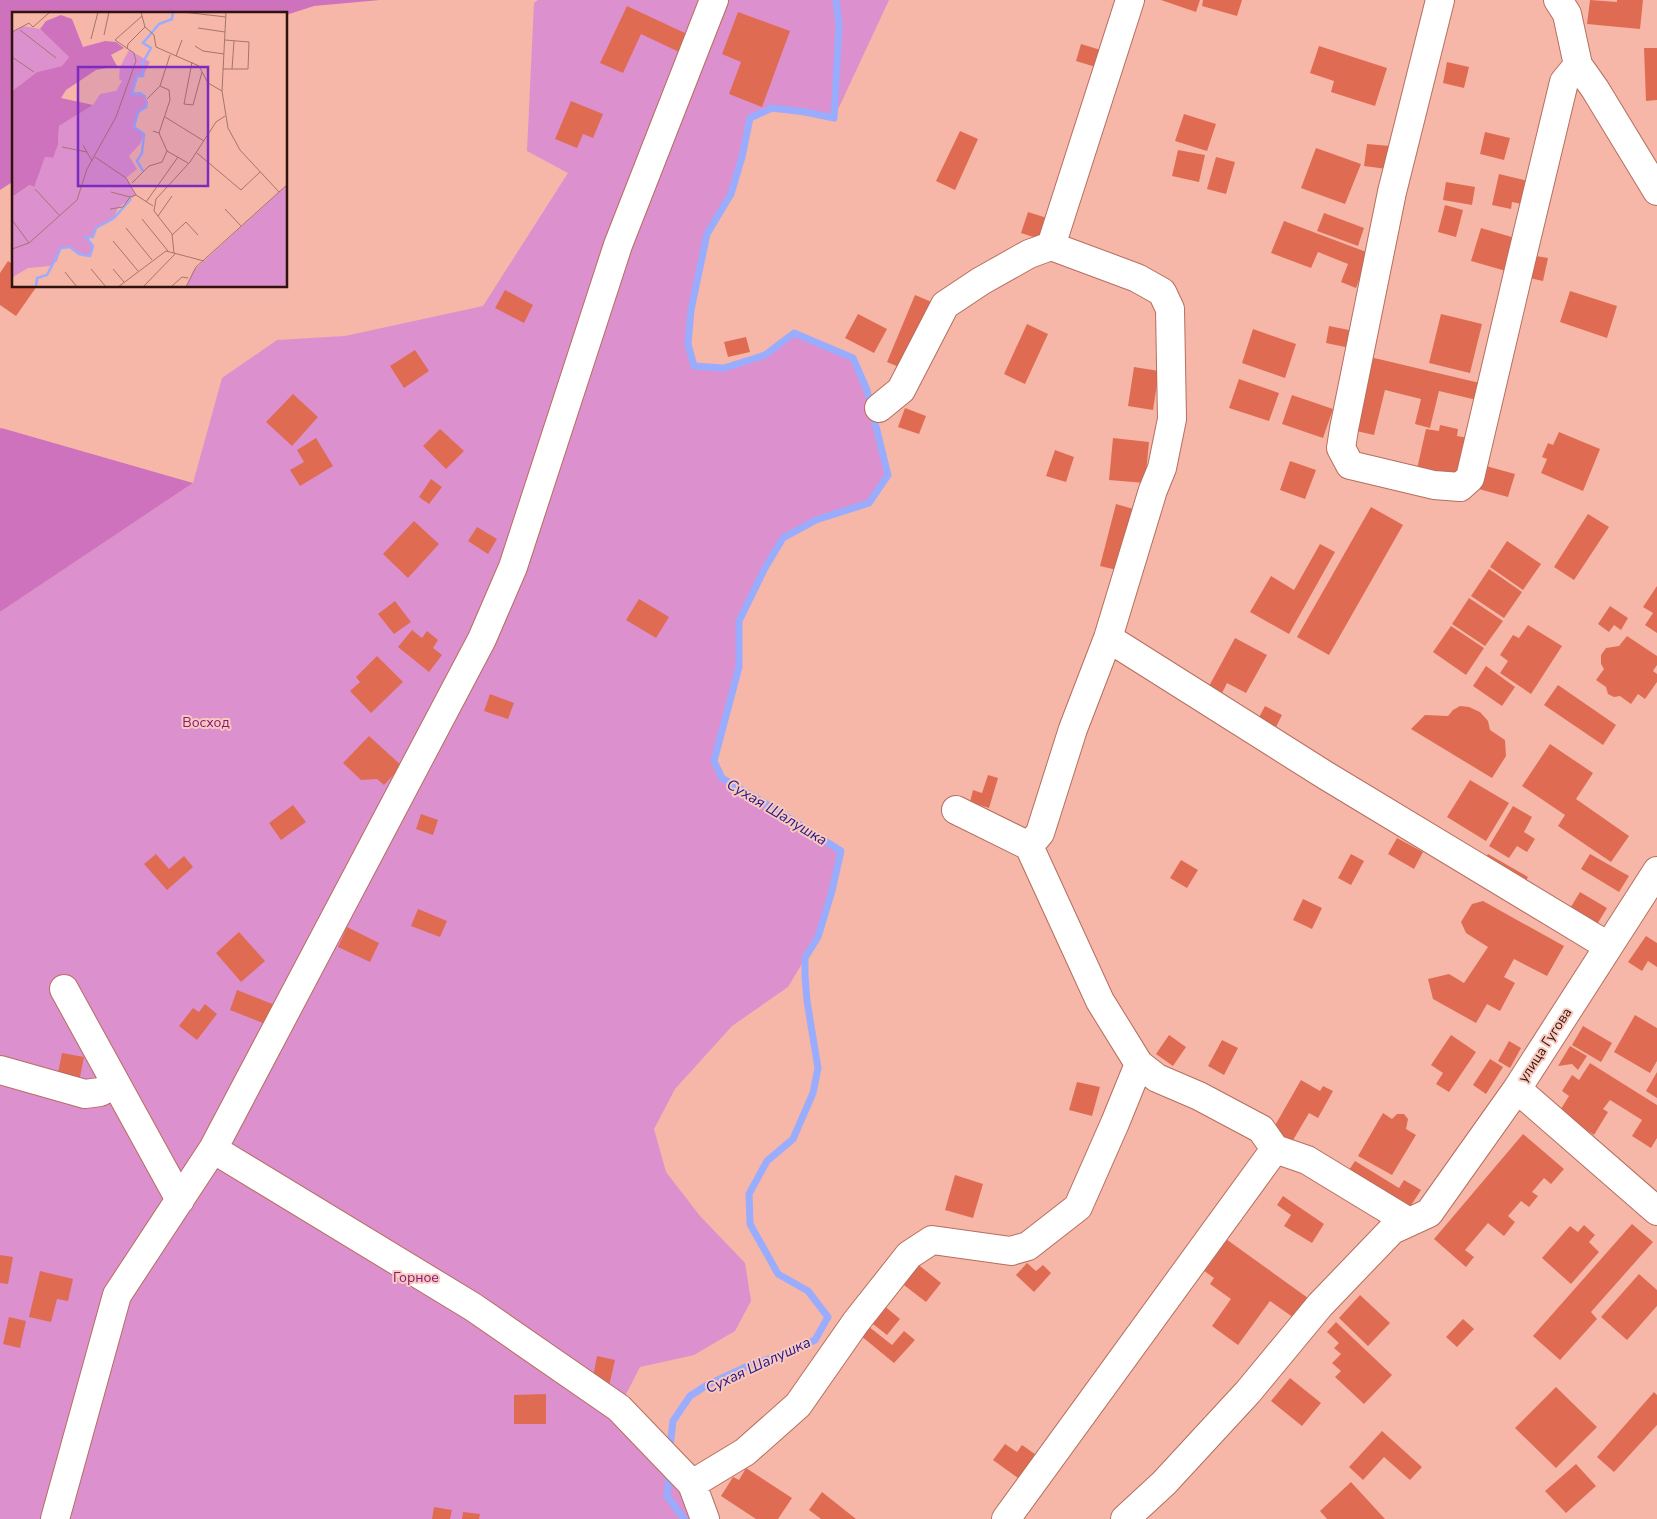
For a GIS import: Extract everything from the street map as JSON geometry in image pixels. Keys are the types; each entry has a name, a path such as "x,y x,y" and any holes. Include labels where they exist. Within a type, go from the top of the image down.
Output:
{"street":[{"path":"55,1519 117,1295 213,1149 482,639 513,568 618,245 714,0"},
{"path":"1051,246 1130,0"},
{"path":"1440,0 1392,192 1344,429 1341,448 1350,465 1434,485 1460,487 1470,478 1564,82 1578,66"},
{"path":"1558,0 1567,14 1578,66 1595,89 1657,191"},
{"path":"879,408 901,390 945,305 989,276 1029,254 1051,246 1137,278 1162,292 1170,309 1172,419 1162,468 1153,490 1108,638 1073,729 1040,833 1029,846"},
{"path":"1108,638 1325,775 1608,946"},
{"path":"956,810 1029,846 1100,1001 1139,1064 1157,1078 1199,1096 1262,1129 1275,1149 1307,1160 1409,1222"},
{"name":"улица Гугова","path":"1657,871 1517,1089 1657,1210"},
{"path":"64,989 180,1200"},
{"path":"692,1484 745,1452 798,1405 856,1322 910,1255 932,1240 1012,1251 1028,1246 1078,1207 1139,1064"},
{"path":"0,1070 85,1094 100,1092 116,1084"},
{"path":"1125,1519 1164,1483 1248,1392 1320,1305 1385,1237 1392,1230 1429,1213 1517,1089"},
{"path":"213,1149 473,1307 619,1408 692,1484 705,1519"},
{"path":"1006,1519 1275,1149"}],"green space":[{"name":"Горное","path":"538,0 889,0 834,118 772,108 750,118 742,157 731,194 707,234 691,310 688,344 694,366 724,368 765,355 794,333 853,358 867,390 888,475 869,503 816,520 783,538 765,568 739,621 739,667 714,761 722,778 841,851 832,891 818,937 788,987 732,1026 675,1089 654,1129 666,1172 700,1216 745,1263 751,1301 735,1331 694,1355 640,1367 619,1408 705,1519 0,1519 0,612 193,483 222,378 277,340 345,336 483,306 568,173 527,151 534,3"}],"shaded area":[{"path":"0,0 380,0 314,6 288,14 288,12 12,12 12,182 0,190"},
{"path":"0,428 5,429 193,483 0,612"}],"building":[{"path":"1161,0 1200,0 1196,12"},
{"path":"1203,0 1242,0 1237,16 1202,6"},
{"path":"1590,0 1617,2 1617,0 1643,0 1640,29 1587,24"},
{"path":"627,6 687,34 679,52 641,34 623,73 600,63"},
{"path":"738,12 790,31 762,107 729,94 741,62 722,54"},
{"path":"1081,44 1104,51 1099,68 1076,61"},
{"path":"1319,46 1387,68 1375,106 1331,92 1334,81 1310,73"},
{"path":"1644,48 1657,48 1657,100 1646,101"},
{"path":"1447,62 1469,67 1464,88 1443,83"},
{"path":"571,101 603,114 593,138 583,134 577,148 555,139"},
{"path":"1184,114 1216,124 1207,151 1175,141"},
{"path":"960,131 978,139 955,190 936,181"},
{"path":"1485,132 1510,138 1504,160 1480,154"},
{"path":"1367,144 1390,146 1387,169 1364,166"},
{"path":"1316,148 1361,164 1345,204 1301,188"},
{"path":"1178,150 1205,155 1199,182 1172,176"},
{"path":"1216,157 1235,162 1226,194 1207,189"},
{"path":"1499,174 1528,181 1522,204 1512,202 1511,209 1492,205"},
{"path":"1446,182 1475,187 1472,205 1443,200"},
{"path":"1445,205 1463,210 1456,237 1438,232"},
{"path":"1028,212 1050,219 1043,240 1021,233"},
{"path":"1324,213 1364,228 1358,246 1317,231"},
{"path":"1284,221 1369,253 1356,288 1341,282 1348,264 1318,252 1311,268 1271,253"},
{"path":"1481,228 1515,238 1506,271 1471,261"},
{"path":"1530,255 1548,258 1543,281 1525,277"},
{"path":"8,261 12,264 12,288 36,288 16,316 0,305 0,273"},
{"path":"505,290 533,305 524,323 495,308"},
{"path":"1570,291 1617,306 1607,338 1560,322"},
{"path":"915,295 934,303 906,370 887,362"},
{"path":"858,314 887,329 874,353 845,338"},
{"path":"1441,314 1482,324 1470,373 1429,363"},
{"path":"1027,324 1048,334 1025,384 1004,374"},
{"path":"1329,326 1354,331 1350,348 1326,343"},
{"path":"1253,329 1296,344 1285,378 1242,363"},
{"path":"746,337 750,352 728,357 724,342"},
{"path":"415,350 429,371 404,388 390,366"},
{"path":"1370,357 1484,384 1481,401 1439,391 1430,428 1415,424 1421,399 1385,390 1374,435 1352,430"},
{"path":"1134,367 1159,371 1153,410 1128,406"},
{"path":"1239,379 1279,393 1269,421 1229,408"},
{"path":"293,394 318,417 292,446 266,422"},
{"path":"1292,395 1333,409 1323,438 1282,424"},
{"path":"905,408 926,416 919,434 898,427"},
{"path":"1440,425 1458,429 1457,436 1468,438 1458,478 1417,469 1426,429 1439,431"},
{"path":"440,429 464,451 446,469 423,446"},
{"path":"1559,432 1600,449 1583,491 1541,473 1547,459 1542,457 1548,443 1553,445"},
{"path":"316,438 333,466 300,486 290,470 304,462 297,450"},
{"path":"1113,438 1149,442 1145,483 1109,480"},
{"path":"1055,450 1074,457 1066,482 1046,476"},
{"path":"1290,461 1316,470 1305,499 1280,490"},
{"path":"1486,466 1515,474 1508,497 1479,489"},
{"path":"431,479 442,487 429,504 419,497"},
{"path":"1116,504 1137,510 1121,571 1100,566"},
{"path":"1371,507 1403,525 1329,655 1297,637"},
{"path":"1588,514 1609,527 1574,580 1554,567"},
{"path":"414,521 439,544 408,578 383,554"},
{"path":"477,527 497,539 488,554 468,541"},
{"path":"1507,541 1541,564 1523,590 1490,567"},
{"path":"1320,544 1335,552 1289,634 1250,612 1271,576 1294,590"},
{"path":"1489,569 1522,592 1504,618 1471,596"},
{"path":"1657,586 1657,633 1645,625 1653,613 1643,607"},
{"path":"1469,598 1503,621 1485,646 1452,624"},
{"path":"639,599 669,617 656,638 626,620"},
{"path":"395,601 411,622 394,634 378,614"},
{"path":"1610,606 1628,618 1621,630 1614,625 1609,632 1598,624"},
{"path":"1528,625 1562,646 1531,694 1500,673 1508,661 1500,655 1513,635 1519,638"},
{"path":"1451,626 1484,648 1466,675 1433,652"},
{"path":"412,630 422,638 427,631 438,640 433,648 442,655 429,672 398,647"},
{"path":"1627,636 1657,656 1657,665 1653,671 1657,674 1657,682 1645,699 1638,694 1631,704 1620,696 1614,697 1608,694 1606,687 1596,680 1604,669 1601,664 1601,655 1606,648 1619,646"},
{"path":"1235,638 1267,655 1246,693 1227,683 1221,695 1208,688"},
{"path":"377,656 403,682 371,713 350,691 360,682 356,677"},
{"path":"1486,666 1515,687 1502,706 1473,686"},
{"path":"1558,685 1616,725 1603,745 1544,705"},
{"path":"490,694 514,703 508,719 484,711"},
{"path":"1265,706 1282,715 1272,735 1254,727"},
{"path":"1460,706 1469,707 1480,712 1488,721 1490,730 1505,740 1506,756 1492,778 1411,729 1425,715 1448,716"},
{"path":"369,736 402,766 384,785 377,779 361,780 343,763"},
{"path":"1550,744 1593,773 1576,799 1629,836 1611,862 1558,826 1565,815 1522,786"},
{"path":"988,775 998,778 989,808 970,802 973,790 982,793"},
{"path":"1470,780 1509,803 1486,841 1447,817"},
{"path":"293,805 306,822 281,840 269,823"},
{"path":"1513,806 1532,817 1524,832 1535,839 1527,852 1517,846 1509,858 1489,846"},
{"path":"421,814 438,820 433,835 416,829"},
{"path":"1397,838 1423,852 1414,869 1388,854"},
{"path":"156,854 169,869 184,856 193,867 167,890 144,864"},
{"path":"1351,854 1364,861 1351,885 1338,878"},
{"path":"1488,854 1528,877 1521,889 1481,866"},
{"path":"1590,854 1629,876 1619,892 1581,869"},
{"path":"1181,860 1198,870 1187,888 1170,878"},
{"path":"1580,892 1607,908 1596,926 1569,910"},
{"path":"1303,899 1322,908 1312,929 1293,920"},
{"path":"1483,901 1564,946 1547,976 1514,959 1504,977 1515,983 1500,1011 1487,1004 1476,1023 1433,999 1428,979 1449,974 1464,983 1488,947 1466,933 1461,922 1472,904"},
{"path":"418,909 447,921 440,937 411,926"},
{"path":"347,927 379,943 370,962 338,947"},
{"path":"239,932 265,961 241,982 216,953"},
{"path":"1646,936 1657,943 1657,967 1648,961 1642,971 1628,962"},
{"path":"237,990 275,1005 268,1025 230,1010"},
{"path":"205,1004 217,1014 197,1040 179,1026 193,1008 199,1012"},
{"path":"1635,1015 1657,1028 1657,1061 1650,1073 1614,1052"},
{"path":"1583,1026 1612,1043 1601,1062 1572,1045"},
{"path":"1169,1035 1186,1047 1173,1066 1156,1054"},
{"path":"1451,1035 1476,1052 1449,1092 1436,1084 1443,1073 1431,1065"},
{"path":"1222,1040 1238,1048 1224,1075 1208,1066"},
{"path":"1509,1041 1521,1048 1510,1068 1498,1061"},
{"path":"1570,1046 1587,1056 1578,1070 1572,1064 1558,1066"},
{"path":"62,1053 84,1057 78,1087 56,1083"},
{"path":"1490,1059 1503,1067 1486,1094 1473,1085"},
{"path":"1590,1063 1657,1105 1657,1138 1651,1148 1632,1136 1642,1120 1610,1100 1603,1109 1608,1112 1594,1135 1559,1112 1569,1096 1562,1091 1572,1075 1579,1080"},
{"path":"1657,1072 1657,1098 1646,1091"},
{"path":"1301,1080 1320,1091 1323,1086 1333,1091 1318,1118 1309,1113 1289,1147 1269,1136"},
{"path":"1077,1082 1100,1087 1092,1116 1069,1110"},
{"path":"1383,1113 1392,1119 1397,1114 1404,1114 1408,1119 1406,1129 1416,1135 1392,1175 1358,1156"},
{"path":"1523,1134 1564,1169 1551,1184 1544,1178 1532,1192 1538,1196 1529,1207 1521,1201 1508,1216 1515,1222 1504,1236 1488,1223 1465,1250 1474,1257 1466,1267 1434,1239"},
{"path":"1355,1161 1399,1188 1404,1180 1421,1190 1406,1213 1345,1176"},
{"path":"955,1175 983,1184 973,1218 945,1210"},
{"path":"1283,1196 1324,1224 1312,1243 1284,1226 1291,1215 1277,1205"},
{"path":"1632,1224 1653,1242 1591,1312 1597,1319 1560,1360 1533,1336"},
{"path":"1584,1225 1595,1235 1589,1242 1599,1252 1571,1284 1542,1258 1570,1226 1578,1232"},
{"path":"1226,1239 1308,1298 1294,1318 1270,1301 1238,1345 1212,1326 1231,1299 1210,1284 1214,1278 1203,1270"},
{"path":"0,1255 13,1257 8,1284 0,1283"},
{"path":"915,1262 941,1283 926,1302 900,1282"},
{"path":"1027,1263 1036,1271 1043,1265 1051,1273 1034,1292 1016,1275"},
{"path":"40,1271 73,1279 68,1301 57,1299 51,1322 29,1317"},
{"path":"1639,1274 1657,1290 1657,1306 1627,1340 1601,1317"},
{"path":"1360,1295 1390,1323 1368,1346 1339,1318"},
{"path":"882,1304 900,1319 887,1335 868,1320"},
{"path":"9,1317 26,1321 20,1348 3,1344"},
{"path":"1463,1319 1474,1329 1457,1347 1446,1337"},
{"path":"1336,1322 1392,1375 1364,1404 1335,1377 1341,1371 1332,1363 1341,1354 1334,1348 1339,1343 1327,1332"},
{"path":"868,1326 892,1345 904,1331 915,1340 894,1363 860,1335"},
{"path":"597,1356 615,1360 609,1386 592,1382"},
{"path":"1290,1378 1321,1403 1302,1426 1271,1401"},
{"path":"1556,1387 1597,1427 1556,1468 1515,1428"},
{"path":"1654,1392 1657,1395 1657,1425 1614,1472 1597,1457"},
{"path":"546,1394 546,1424 514,1424 514,1395"},
{"path":"1382,1431 1422,1467 1410,1480 1384,1457 1363,1480 1349,1467"},
{"path":"1005,1444 1017,1452 1022,1445 1042,1459 1025,1483 993,1460"},
{"path":"1576,1464 1596,1486 1566,1513 1545,1491"},
{"path":"746,1468 792,1498 778,1519 756,1519 721,1496 733,1477 739,1480"},
{"path":"1351,1482 1385,1519 1327,1519 1320,1511"},
{"path":"822,1492 856,1519 821,1519 809,1510"},
{"path":"434,1507 452,1510 450,1519 432,1519"},
{"path":"463,1512 480,1514 479,1519 462,1519"}],"waterway":[{"name":"Сухая Шалушка","path":"670,1447 673,1421 690,1396 707,1385 750,1365 789,1352 815,1340 828,1317 808,1291 778,1274 750,1224 749,1194 767,1161 793,1139 813,1093 818,1068 807,1001 805,958 818,937 832,891 841,851 722,778 714,761 739,667 739,621 765,568 783,538 816,520 869,503 888,475 867,390 853,358 794,333 765,355 724,368 694,366 688,344 691,310 707,234 731,194 742,157 750,118 772,108 834,118 839,25 836,0"},
{"name":"Сухая Шалушка","path":"669,1474 667,1496 684,1519"}],"park label":[{"name":"Восход","path":"206,722"}]}
